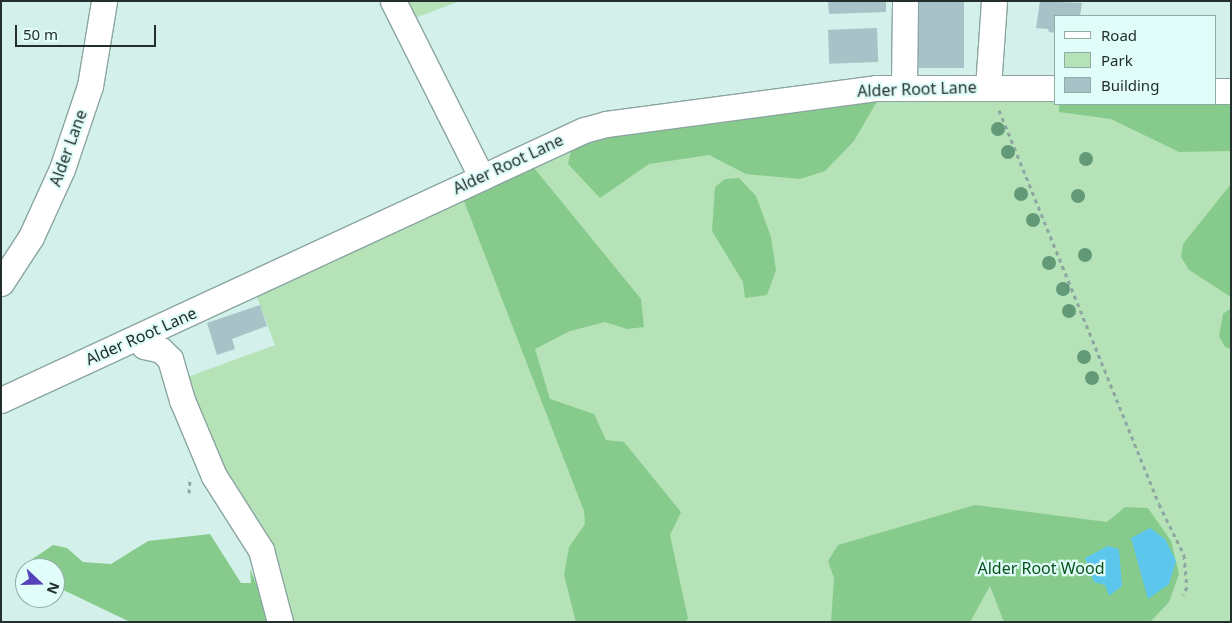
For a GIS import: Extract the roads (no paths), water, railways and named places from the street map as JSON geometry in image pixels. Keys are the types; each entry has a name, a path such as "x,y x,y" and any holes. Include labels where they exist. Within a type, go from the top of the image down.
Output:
{"street":[{"name":"Alder Lane","path":"1,283 31,237 62,169 90,86 104,1"},
{"path":"393,1 481,176"},
{"path":"904,86 905,1"},
{"path":"992,87 994,1"},
{"name":"Alder Root Lane","path":"1,400 140,338 562,138 606,124 904,86 1054,88"},
{"path":"1217,91 1231,91"},
{"path":"140,338 144,346 161,350 170,359 182,400 214,476 261,550 280,622"}],"water":[{"path":"1150,528 1165,539 1176,561 1169,584 1148,599 1131,538"},
{"path":"1108,546 1119,549 1122,586 1109,596 1105,585 1094,582 1085,558"}],"park label":[{"name":"Alder Root Wood","path":"1041,568"}]}
